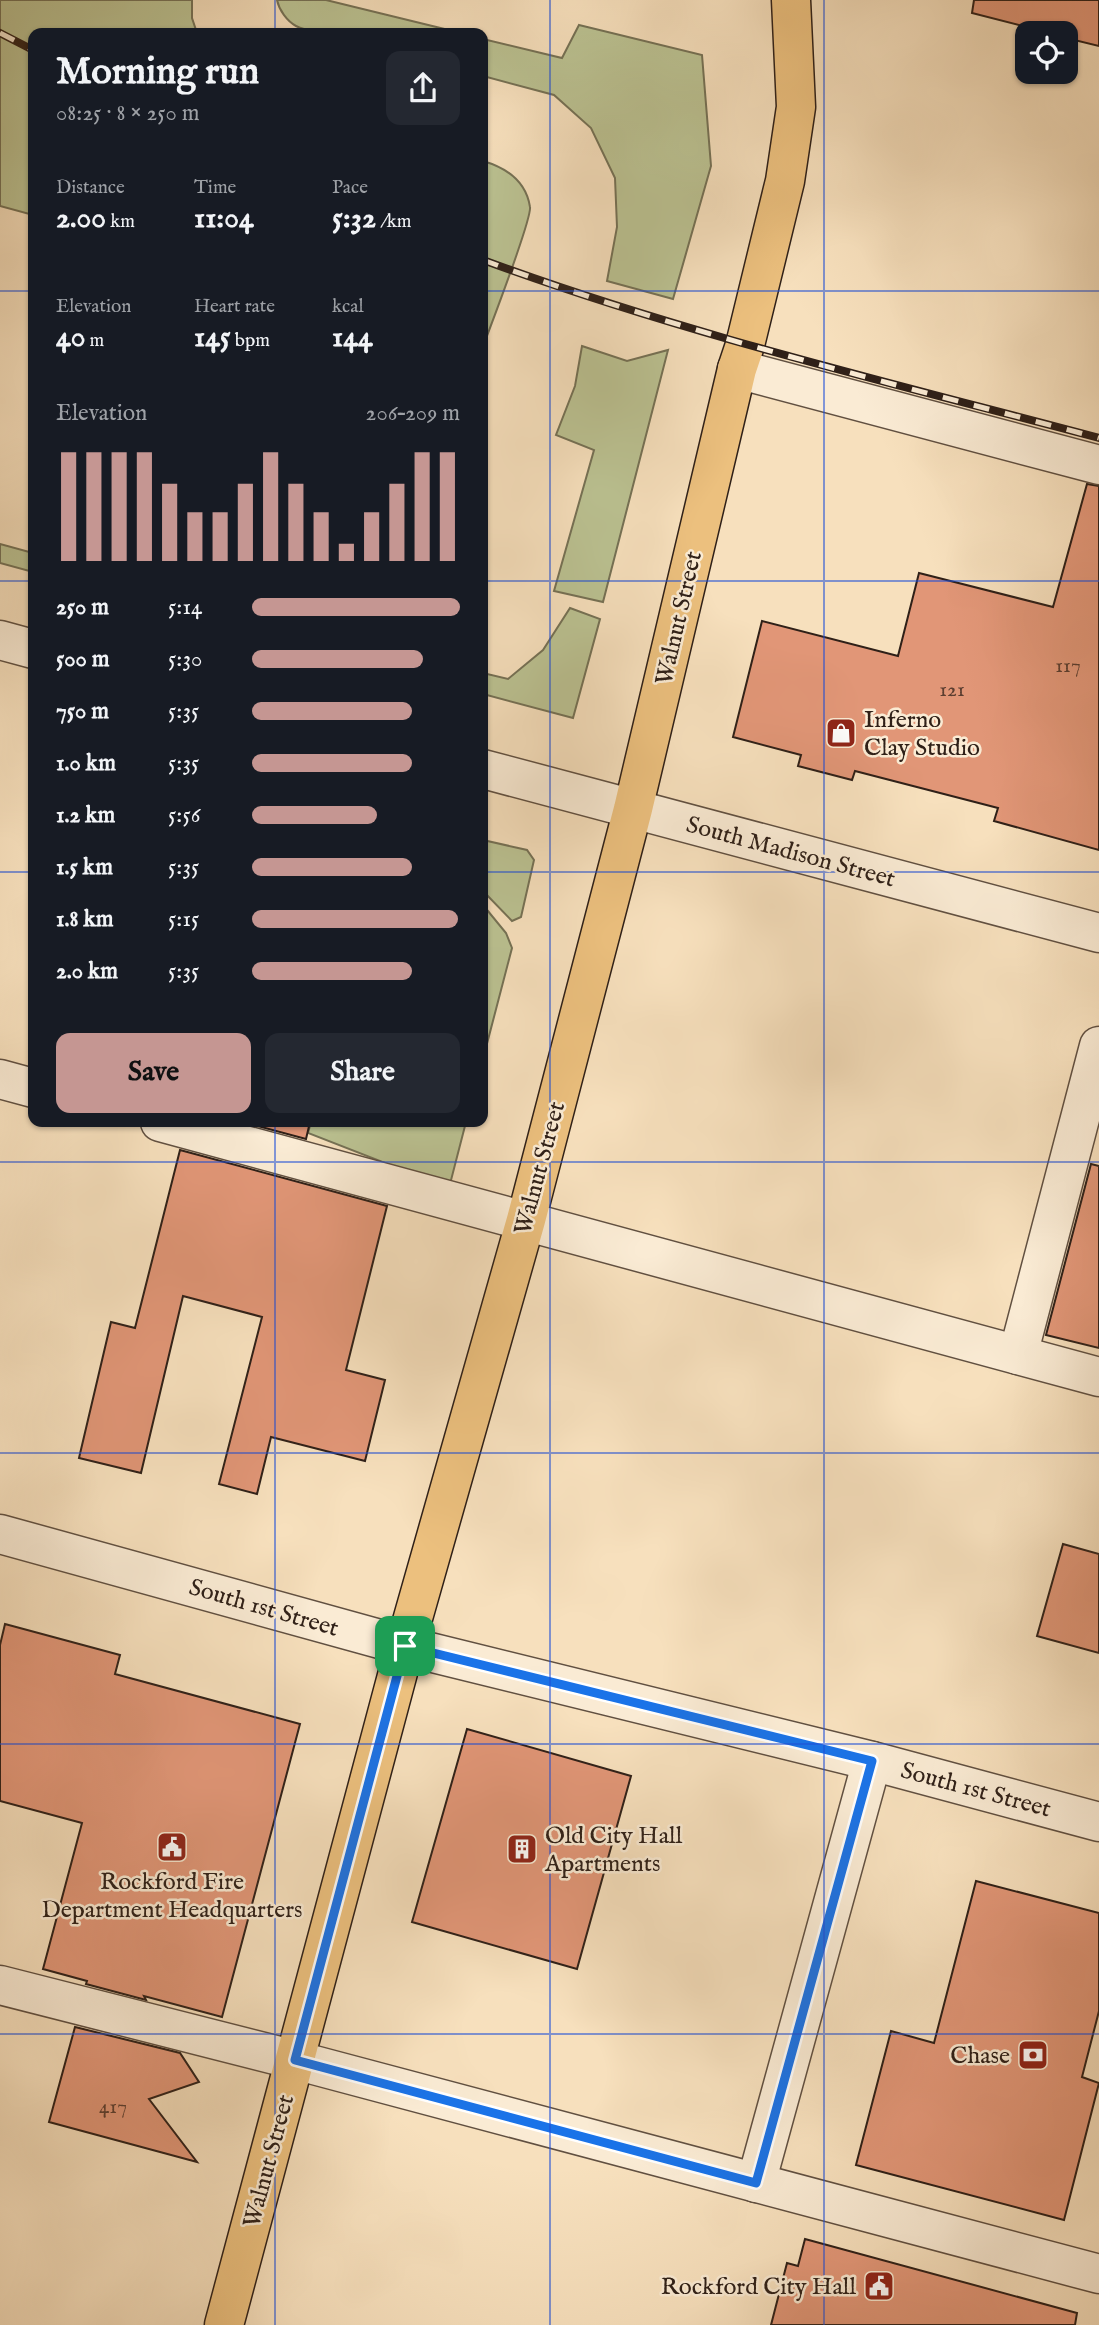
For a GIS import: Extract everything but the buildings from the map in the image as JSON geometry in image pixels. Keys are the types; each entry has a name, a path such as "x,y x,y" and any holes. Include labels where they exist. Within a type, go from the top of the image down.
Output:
{"main road":[{"name":"Walnut Street","path":"224,2325 405,1646 526,1220 633,809 737,369 785,181 796,107 791,0"}],"street":[{"path":"737,369 1099,466"},
{"path":"0,640 28,648"},
{"name":"South Madison Street","path":"488,770 1099,933"},
{"path":"1017,1355 1099,1046"},
{"path":"0,1079 28,1087"},
{"path":"179,1127 526,1220 817,1303 1099,1377"},
{"name":"South 1st Street","path":"0,1534 405,1646 872,1761 1099,1822"},
{"path":"756,2183 872,1761"},
{"path":"0,1984 1070,2264 1099,2274"}],"green space":[{"path":"0,0 192,0 192,18 195,28 28,28 28,214 0,206"},
{"path":"277,0 326,0 441,28 302,28 296,26 282,11"},
{"path":"579,25 702,55 711,166 673,299 607,281 617,227 615,178 591,128 554,95 488,77 488,40 562,58"},
{"path":"488,163 514,177 528,198 529,215 488,333"},
{"path":"582,346 627,361 668,350 603,602 554,591 594,450 556,435 575,386"},
{"path":"0,544 28,552 28,571 0,563"},
{"path":"570,608 600,619 573,718 488,695 488,674 508,679 543,650"},
{"path":"488,841 527,850 534,860 521,917 512,921 488,896"},
{"path":"488,911 506,933 512,948 488,1040"},
{"path":"310,1127 465,1127 449,1188 308,1133"}],"railway":[{"path":"0,33 28,47"},
{"path":"488,262 559,287 712,334 1099,438"}],"place":[{"name":"Inferno Clay Studio","path":"841,733"},
{"name":"Rockford Fire Department Headquarters","path":"172,1847"},
{"name":"Old City Hall Apartments","path":"522,1849"},
{"name":"Chase","path":"1033,2055"},
{"name":"Rockford City Hall","path":"879,2286"}],"route":[{"path":"405,1646 872,1761 756,2183 295,2060 405,1646"}]}
